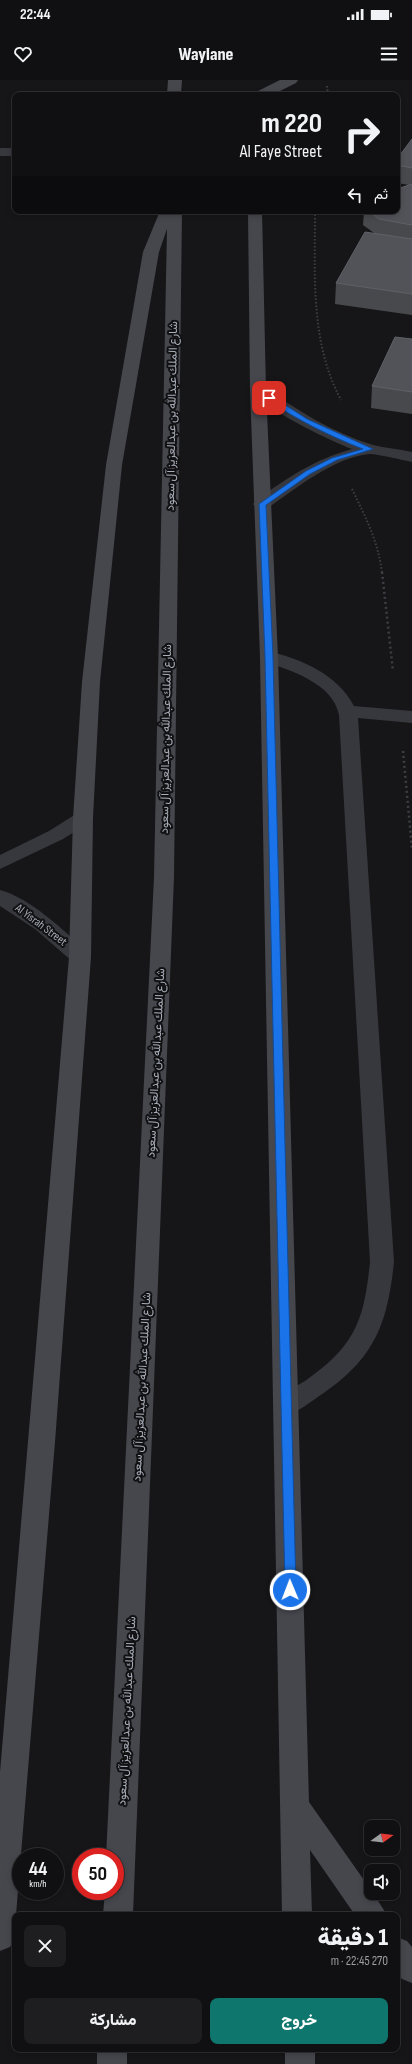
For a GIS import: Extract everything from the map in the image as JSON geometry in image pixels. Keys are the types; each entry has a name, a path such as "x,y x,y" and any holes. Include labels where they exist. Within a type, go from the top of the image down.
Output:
{"main road":[{"path":"174,80 174,92"},
{"path":"255,92 291,80"},
{"path":"0,1937 42,1442 80,957 83,818 91,682 114,465 151,252 166,214"},
{"name":"شارع الملك عبدالله بن عبدالعزيز آل سعود","path":"118,1912 164,877 175,214"},
{"path":"254,214 258,390 269,657 297,1912"},
{"path":"295,1806 370,1912"},
{"path":"400,1955 412,1969"},
{"path":"112,2052 112,2064"},
{"path":"300,2052 300,2064"}],"street":[{"path":"0,152 12,152"},
{"path":"258,390 304,421 333,435 370,449 412,457"},
{"path":"262,504 308,472 335,459 370,449"},
{"path":"269,657 291,664 321,680 339,697 347,711 350,732 381,1254 380,1288 374,1315 360,1341 341,1366 316,1388 286,1405"},
{"path":"347,711 412,717"},
{"path":"0,863 44,842 83,818"},
{"name":"Al Yisrah Street","path":"0,897 28,912 80,957"}],"path":[{"path":"327,86 328,92"},
{"path":"315,214 317,325 323,359 329,378 339,398"},
{"path":"352,488 374,534 380,555 393,672"},
{"path":"403,750 412,849"}],"building":[{"path":"412,139 412,168 400,166 400,155"},
{"path":"412,184 412,225 379,219 373,214 400,214 400,188"},
{"path":"365,232 412,239 412,294 336,283"},
{"path":"395,337 412,339 412,392 372,386"}],"route":[{"path":"269,398 304,421 333,435 370,449 335,459 308,472 284,487 262,504 269,657 290,1590"}]}
